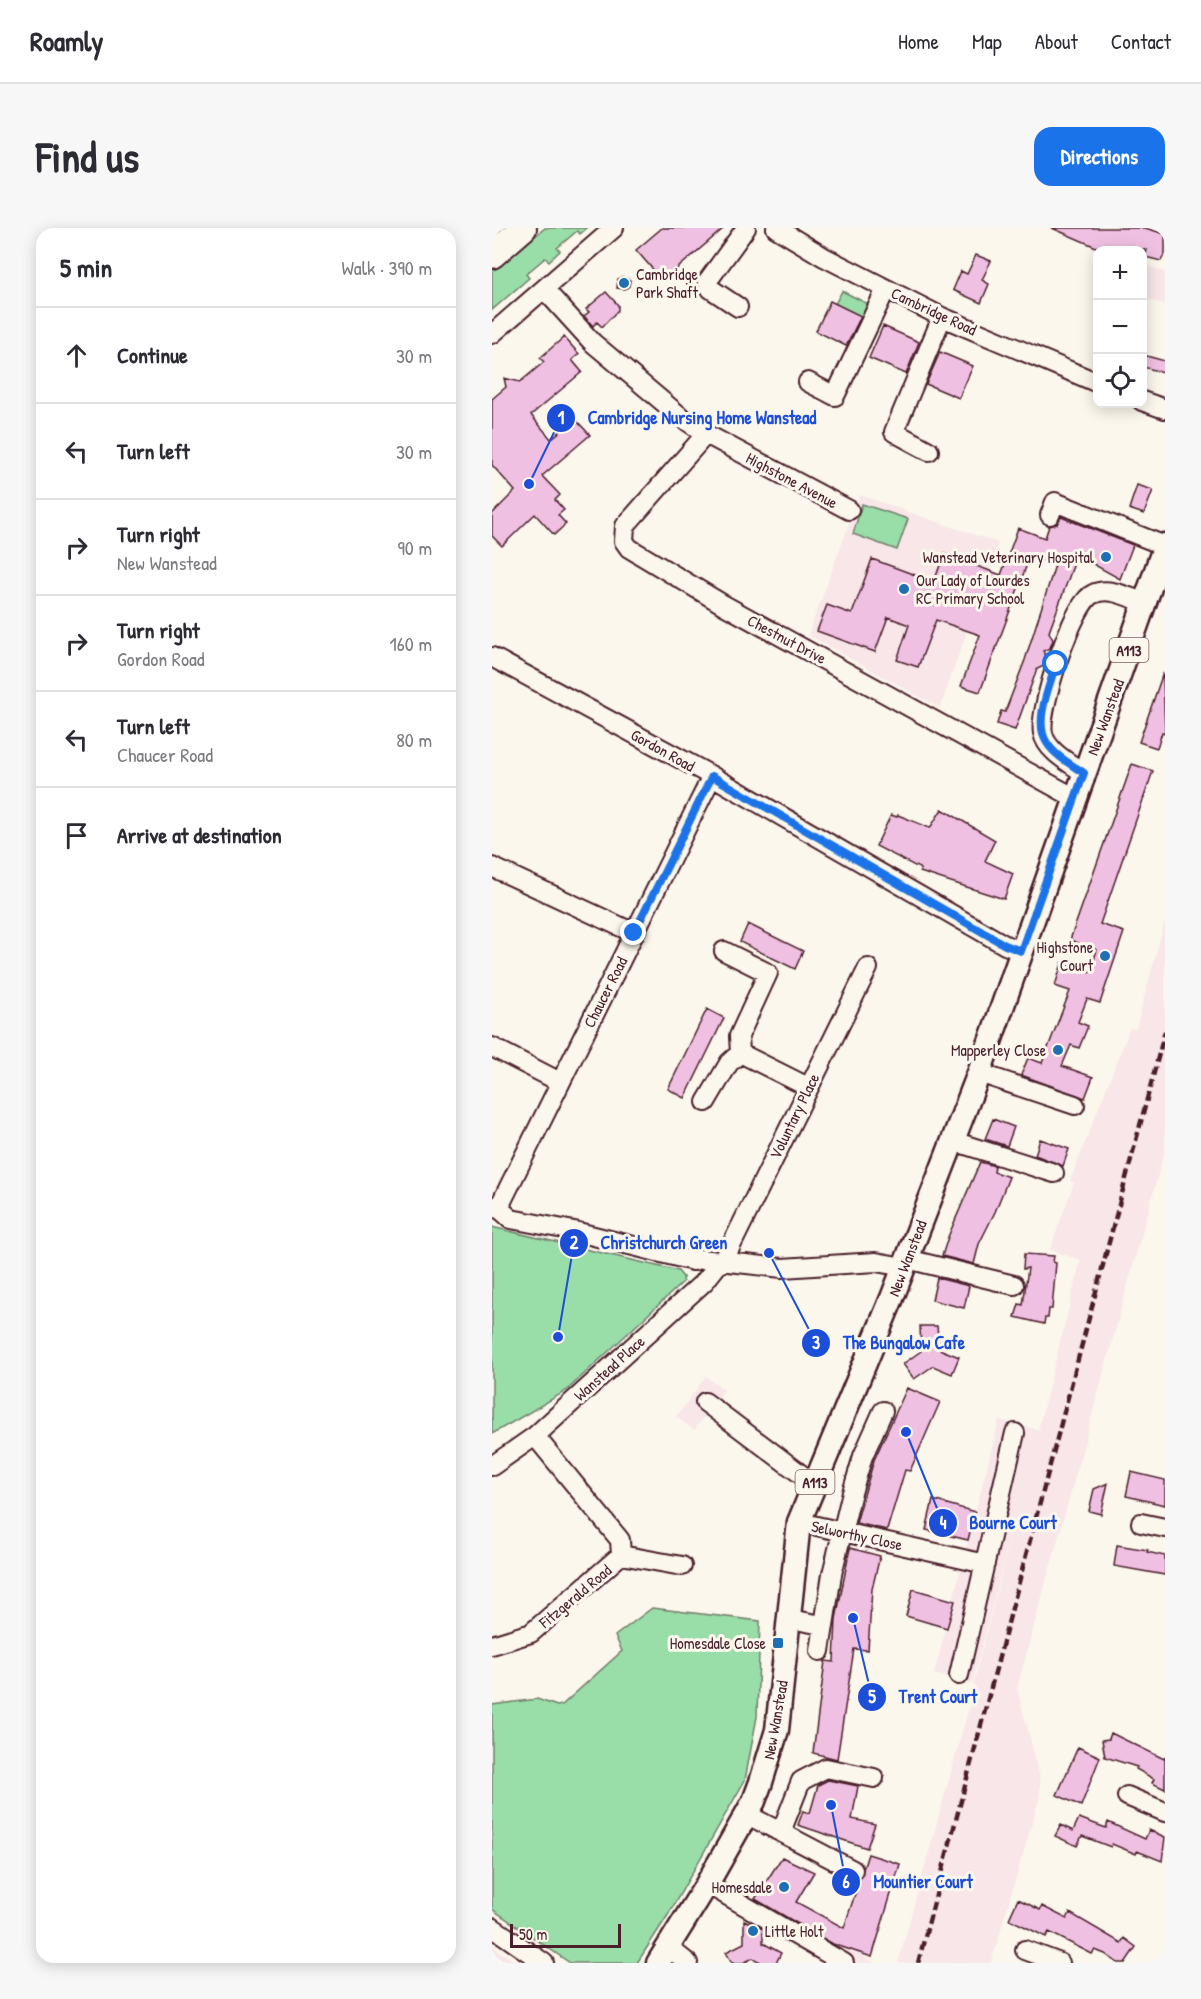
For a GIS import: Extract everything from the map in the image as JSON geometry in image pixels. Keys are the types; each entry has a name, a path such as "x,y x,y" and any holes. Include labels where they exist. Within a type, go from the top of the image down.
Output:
{"highway":[{"path":"492,255 523,228"}],"main road":[{"name":"New Wanstead","path":"663,1955 707,1884 761,1782 775,1738 799,1522 905,1263 979,1073 1165,545"}],"street":[{"path":"492,334 614,228"},
{"path":"738,307 711,289 707,282 746,228"},
{"name":"Cambridge Road","path":"781,230 886,289 942,317 1093,381"},
{"name":"Highstone Avenue","path":"544,289 593,343 681,417 706,434 849,510"},
{"path":"808,382 835,396 886,289"},
{"path":"929,451 899,437 894,432 942,317"},
{"path":"1147,403 1165,410"},
{"name":"Chestnut Drive","path":"706,434 625,526 624,541 629,548 716,601 1075,798"},
{"path":"1050,515 1055,502 1165,545"},
{"path":"1084,773 1056,752 1047,743 1043,734 1045,703 1056,664 1082,603 1091,594 1107,590 1146,603"},
{"name":"Gordon Road","path":"492,657 712,776 1005,945 1021,951"},
{"name":"Chaucer Road","path":"497,1208 712,776"},
{"path":"492,867 634,933"},
{"path":"724,951 768,973 739,1035 740,1053"},
{"name":"Voluntary Place","path":"720,1263 728,1252 868,968"},
{"path":"492,1047 560,1082"},
{"path":"740,1053 808,1087"},
{"path":"706,1102 729,1063 740,1053"},
{"path":"979,1073 1075,1105"},
{"path":"953,1141 1054,1173"},
{"path":"497,1208 511,1219 574,1231 693,1261 701,1259 720,1263 782,1268 876,1262 905,1263 1014,1285"},
{"name":"Wanstead Place","path":"492,1466 535,1436 705,1281 720,1263"},
{"path":"705,1402 814,1484"},
{"path":"820,1651 822,1625 832,1574 863,1456 883,1411"},
{"path":"959,1675 1016,1433"},
{"name":"Fitzgerald Road","path":"535,1436 620,1540 621,1555"},
{"name":"Selworthy Close","path":"799,1522 985,1564"},
{"path":"1141,1523 1165,1528"},
{"name":"Fitzgerald Road","path":"621,1555 682,1566"},
{"name":"Fitzgerald Road","path":"492,1645 531,1633 621,1555"},
{"path":"790,1619 822,1625"},
{"path":"781,1832 801,1781 826,1768 874,1778"},
{"path":"1127,1796 1165,1812"},
{"path":"746,1814 853,1870"},
{"path":"707,1884 844,1963"},
{"path":"492,1927 544,1963"},
{"path":"1025,1950 1060,1963"},
{"path":"663,1955 688,1963"}],"shaded area":[{"path":"1147,266 1165,272 1165,305 1147,299"},
{"name":"Our Lady of Lourdes RC Primary School","path":"860,495 998,543 940,708 808,635"},
{"path":"1165,920 1165,1149 1017,1688 1040,1778 1040,1796 991,1963 898,1963 975,1686 973,1685 1025,1481 972,1684 934,1674 999,1420 1038,1430 1081,1260 1050,1250 1074,1183 1070,1181 1130,1028 1136,1029"},
{"path":"706,1376 724,1390 694,1430 676,1417"},
{"path":"833,1938 875,1963 844,1963 825,1951"},
{"path":"492,1946 517,1963 492,1963"}],"green space":[{"path":"545,228 587,228 580,234 577,231 557,248 560,251 549,261 545,258 526,274 529,278 492,310 492,271"},
{"path":"842,291 868,304 864,318 835,304"},
{"path":"862,504 908,519 897,550 853,534"},
{"path":"492,1227 678,1271 683,1277 683,1282 566,1391 492,1434"},
{"path":"652,1608 760,1621 757,1717 745,1780 668,1915 637,1963 570,1963 492,1909 492,1705 537,1699 557,1706 562,1705 622,1651 615,1636"}],"building":[{"path":"662,228 724,228 663,281 636,250"},
{"path":"1052,228 1145,228 1165,234 1165,253 1161,261 1147,258 1147,246 1094,246"},
{"path":"976,255 991,261 982,280 989,284 981,303 953,290 961,271 967,274"},
{"name":"Cambridge Park Shaft","path":"622,277 630,280 629,286 625,289 617,288 618,279"},
{"path":"606,292 618,305 618,310 602,327 597,322 593,326 584,316 589,312 586,309"},
{"path":"830,301 861,316 846,346 816,331"},
{"path":"883,326 919,342 906,374 869,358"},
{"path":"564,337 579,354 572,360 582,372 531,415 551,439 575,419 590,435 542,476 560,495 555,500 564,510 558,515 566,524 554,535 535,514 502,546 492,536 492,514 515,491 492,465 492,399 506,387 504,378 520,382 544,362 540,358"},
{"path":"940,352 973,366 959,398 926,384"},
{"path":"1147,356 1165,361 1165,373 1147,368"},
{"path":"1137,485 1153,490 1144,514 1129,509"},
{"path":"1061,517 1133,545 1120,579 1077,555 1049,632 1053,640 1050,648 1043,651 1047,658 1044,666 1037,669 1015,730 997,724 1001,711 1005,712 1025,660 1055,565 1030,556 980,692 961,686 980,635 936,620 918,667 897,660 909,625 888,617 875,652 817,631 827,605 852,614 872,559 934,582 944,554 1001,575 1018,528 1045,538 1049,526 1057,524"},
{"path":"1163,673 1165,733 1162,732 1157,748 1139,742"},
{"path":"1132,764 1153,771 1100,924 1124,932 1100,1003 1087,999 1078,1022 1088,1026 1079,1048 1071,1045 1062,1066 1093,1077 1085,1098 1021,1075 1028,1058 1042,1063 1070,991 1055,986 1062,963 1090,972 1097,950 1070,940"},
{"path":"942,809 995,840 985,861 1013,874 1004,899 920,872 921,869 876,846 891,815 897,817 898,815 930,828"},
{"path":"748,924 803,951 795,969 740,942"},
{"path":"707,1009 724,1018 685,1098 668,1089"},
{"path":"993,1119 1014,1127 1007,1146 985,1139"},
{"path":"1040,1139 1069,1149 1063,1166 1035,1155"},
{"path":"980,1162 995,1166 994,1172 1009,1177 979,1244 974,1264 942,1256"},
{"path":"1024,1254 1054,1256 1053,1262 1056,1263 1052,1309 1049,1309 1048,1318 1045,1318 1044,1324 1015,1317 1019,1304 1023,1305 1028,1268 1023,1269"},
{"path":"937,1278 969,1286 964,1308 932,1300"},
{"path":"920,1326 937,1326 939,1349 959,1357 952,1374 933,1366 914,1379 903,1364 921,1351"},
{"path":"907,1388 940,1402 910,1471 905,1470 887,1530 856,1523 874,1460"},
{"path":"1131,1472 1165,1480 1165,1505 1126,1496"},
{"path":"1108,1483 1101,1514 1089,1511 1094,1489"},
{"path":"933,1500 975,1512 968,1540 926,1530"},
{"path":"1117,1545 1148,1550 1147,1552 1165,1556 1165,1575 1114,1566"},
{"path":"850,1548 880,1556 872,1589 868,1650 854,1649 837,1759 813,1753 825,1661 834,1662 836,1619"},
{"path":"913,1589 955,1601 947,1628 906,1616"},
{"path":"1111,1733 1164,1759 1165,1756 1165,1789 1152,1783 1154,1779 1136,1769 1137,1767 1105,1757 1102,1740 1109,1739"},
{"path":"1078,1747 1100,1757 1081,1806 1057,1795"},
{"path":"828,1780 858,1786 852,1819 875,1824 867,1848 798,1825 803,1811 810,1813 818,1785"},
{"path":"1079,1818 1106,1828 1108,1822 1145,1839 1149,1830 1165,1837 1162,1861 1137,1851 1136,1854 1112,1844 1111,1847 1082,1836 1077,1846 1055,1836 1061,1825 1073,1831"},
{"path":"868,1854 900,1864 872,1957 833,1944 755,1899 782,1857 814,1872 796,1902 844,1928"},
{"path":"1018,1899 1040,1910 1042,1906 1067,1919 1070,1913 1121,1943 1124,1938 1136,1947 1125,1963 1118,1963 1105,1954 1095,1950 1092,1954 1049,1932 1046,1937 1009,1919"},
{"name":"Little Holt","path":"744,1920 763,1929 763,1943 781,1953 776,1963 762,1963 753,1958 743,1963 732,1963 726,1952 744,1943"}],"railway":[{"path":"918,1963 1165,1031"}],"place":[{"name":"Cambridge Park Shaft","path":"624,283"},
{"name":"Cambridge Nursing Home Wanstead","path":"529,484"},
{"name":"Wanstead Veterinary Hospital","path":"1106,557"},
{"name":"Our Lady of Lourdes RC Primary School","path":"904,589"},
{"name":"Highstone Court","path":"1105,956"},
{"name":"Mapperley Close","path":"1058,1050"},
{"name":"The Bungalow Cafe","path":"769,1253"},
{"name":"Christchurch Green","path":"558,1337"},
{"name":"Bourne Court","path":"906,1432"},
{"name":"Trent Court","path":"853,1618"},
{"name":"Homesdale Close","path":"778,1643"},
{"name":"Mountier Court","path":"831,1805"},
{"name":"Homesdale","path":"784,1887"},
{"name":"Little Holt","path":"753,1931"}],"route":[{"path":"634,933 712,776 1005,945 1021,951 1084,773 1056,752 1047,743 1043,734 1045,703 1056,664"}]}
